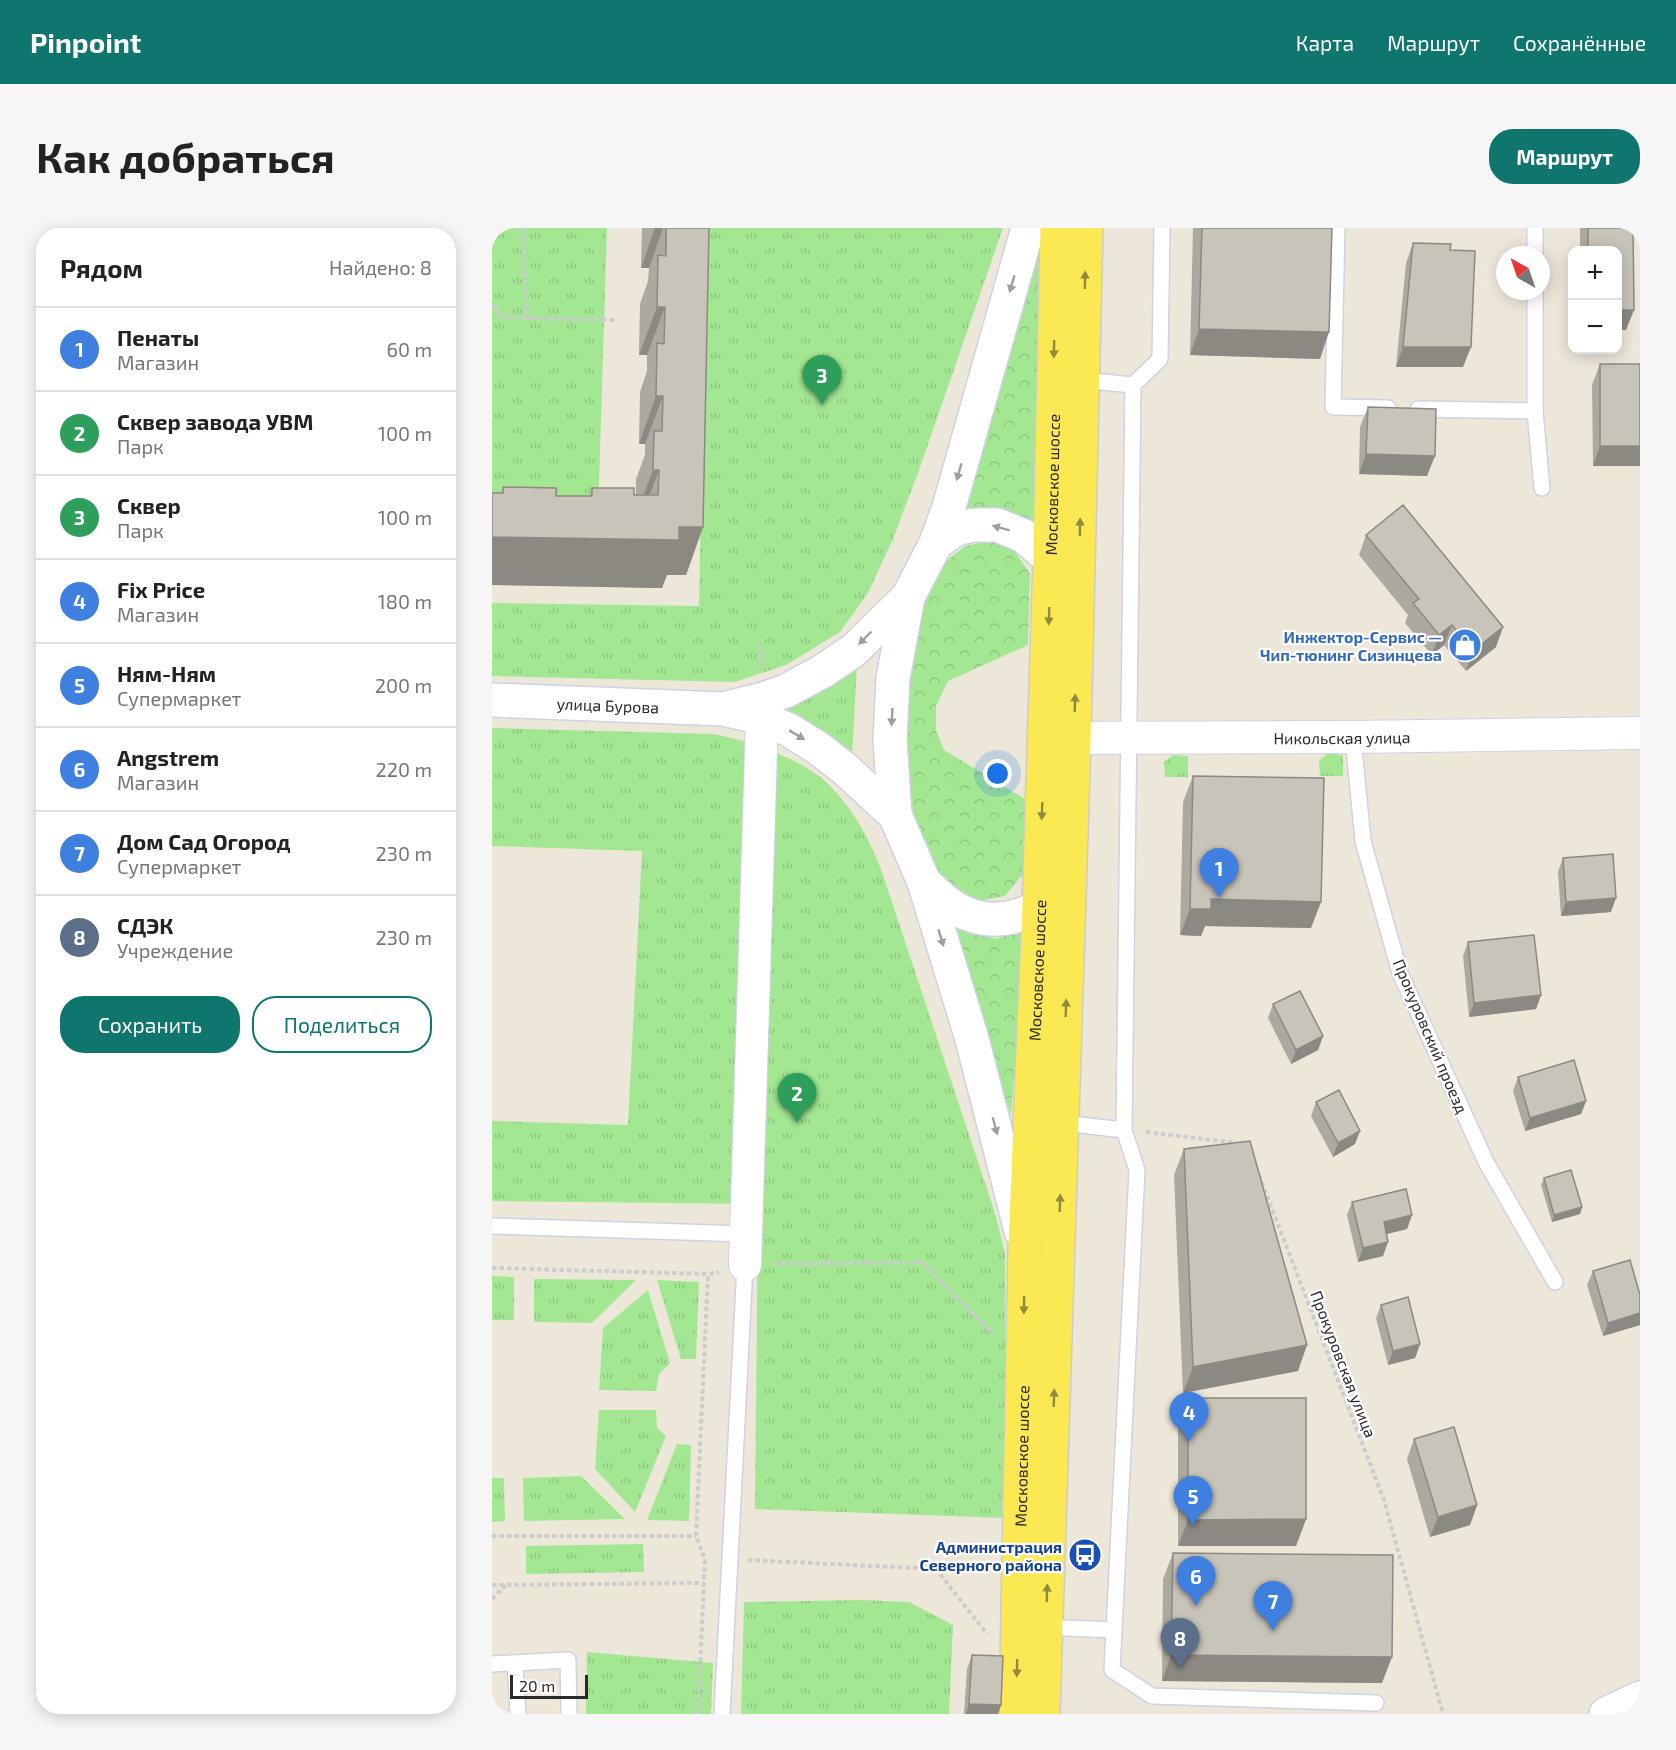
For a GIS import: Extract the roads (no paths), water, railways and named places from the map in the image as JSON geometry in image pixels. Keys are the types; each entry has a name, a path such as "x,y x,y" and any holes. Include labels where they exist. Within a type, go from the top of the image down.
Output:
{"main road":[{"path":"1025,1247 972,1039 924,882 895,815 890,740 893,678 908,597 936,543 949,507 1028,228"},
{"name":"Московское шоссе","path":"1043,1714 1017,1629 1063,1123 1069,888 1050,557 1057,228"},
{"name":"Московское шоссе","path":"1016,1714 1025,1247 1039,909 1078,586 1086,228"},
{"path":"936,543 956,529 974,525 997,525 1024,536 1050,557 1078,586"},
{"path":"723,710 786,691 823,671 854,650 908,597"},
{"name":"улица Бурова","path":"492,700 723,710"},
{"path":"723,710 762,718 789,730 818,748 895,815"},
{"path":"924,882 945,901 964,913 986,920 1009,919 1039,909 1069,888"},
{"path":"1606,1714 1640,1698"}],"street":[{"path":"745,1265 762,718"},
{"name":"Никольская улица","path":"1059,739 1640,733"}],"lane":[{"path":"1162,228 1160,359 1134,385 1124,1130 1137,1170 1112,1670 1152,1696 1376,1703"},
{"path":"1337,228 1333,407 1535,411"},
{"path":"1535,228 1535,246"},
{"path":"1535,300 1535,411 1542,488"},
{"path":"1083,380 1134,385"},
{"name":"Прокуровский проезд","path":"1353,737 1363,842 1400,973 1486,1162 1556,1282"},
{"path":"1063,1123 1124,1130"},
{"path":"492,1226 747,1234"},
{"path":"722,1714 745,1265"},
{"path":"1017,1629 1114,1630"},
{"path":"492,1664 568,1660 568,1714"},
{"path":"515,1663 518,1714"}],"place":[{"name":"Сквер","path":"822,405"},
{"name":"Инжектор-Сервис — Чип-тюнинг Сизинцева","path":"1465,645"},
{"name":"Пенаты","path":"1219,898"},
{"name":"Сквер завода УВМ","path":"797,1123"},
{"name":"Fix Price","path":"1189,1442"},
{"name":"Ням-Ням","path":"1193,1526"},
{"name":"Администрация Северного района","path":"1085,1555"},
{"name":"Angstrem","path":"1196,1606"},
{"name":"Дом Сад Огород","path":"1273,1631"},
{"name":"СДЭК","path":"1180,1668"}]}
